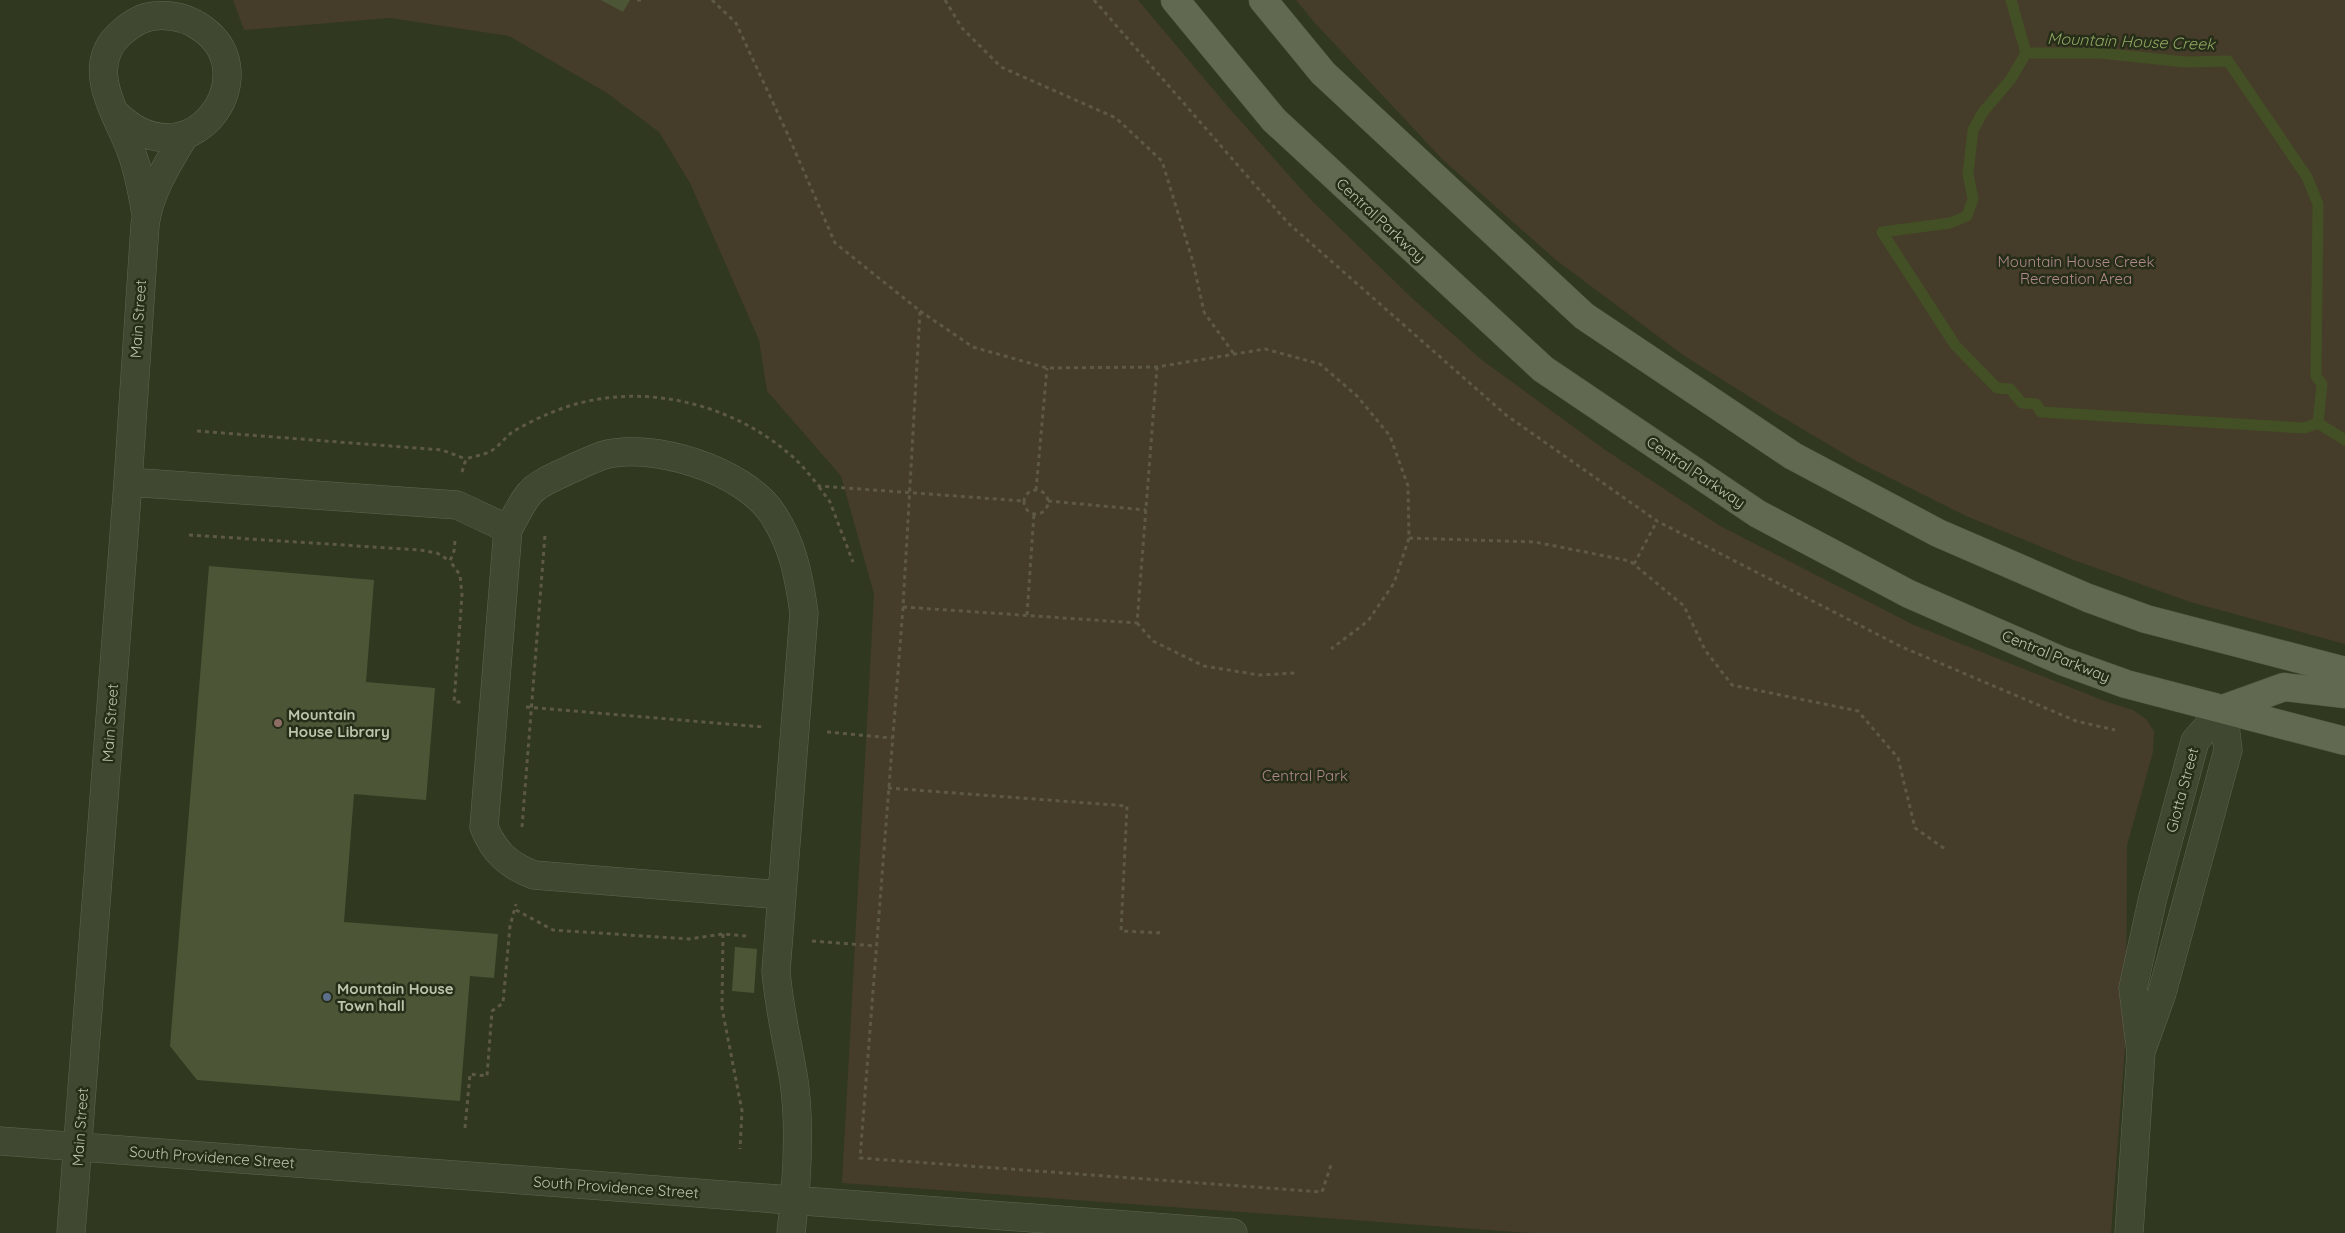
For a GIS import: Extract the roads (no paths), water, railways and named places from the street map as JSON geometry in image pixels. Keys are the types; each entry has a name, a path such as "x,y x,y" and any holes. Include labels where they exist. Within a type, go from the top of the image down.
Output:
{"main road":[{"name":"Central Parkway","path":"1175,0 1274,120 1543,369 1758,514 1909,594 2081,667 2126,684 2345,741"},
{"path":"1263,0 1324,73 1584,316 1793,456 1938,533 2088,598 2146,619 2345,671"},
{"path":"2223,709 2284,687 2345,694"}],"street":[{"path":"189,10 221,50 227,70 226,91 213,115 203,126 185,135 165,138 146,135 128,126 114,112 105,94 103,74 107,54 117,37 138,12 151,16 173,15 189,10"},
{"name":"Main Street","path":"71,1233 128,482 146,214 132,152 114,112"},
{"name":"Main Street","path":"146,214 157,186 185,135"},
{"path":"782,895 534,875 519,869 501,857 491,844 484,827 508,529 530,492 557,475 604,455 641,451 676,456 709,468 744,487 771,511 786,538 798,570 804,613 782,895 778,938 776,971 779,1008 794,1080 798,1118 795,1200 791,1233"},
{"path":"128,482 457,505 508,529"},
{"path":"2129,1233 2141,1052 2162,993 2228,750 2223,709"},
{"name":"South Providence Street","path":"0,1141 1233,1233"}],"waterway":[{"name":"Mountain House Creek","path":"2011,0 2026,53"},
{"path":"2026,53 2011,79 1983,112 1973,130 1968,174 1973,199 1967,216 1950,223 1882,232 1955,345 1997,388 2010,389 2022,403 2036,404 2041,412 2304,428 2318,423"},
{"name":"Mountain House Creek","path":"2026,53 2100,53 2185,62 2228,61 2307,177 2318,204 2316,376 2322,384 2318,423"},
{"name":"Mountain House Creek","path":"2318,423 2345,440"}],"place":[{"name":"Mountain House Library","path":"278,723"},
{"name":"Mountain House Town hall","path":"327,997"}],"park label":[{"name":"Mountain House Creek Recreation Area","path":"2076,270"},
{"name":"Central Park","path":"1305,775"}]}
